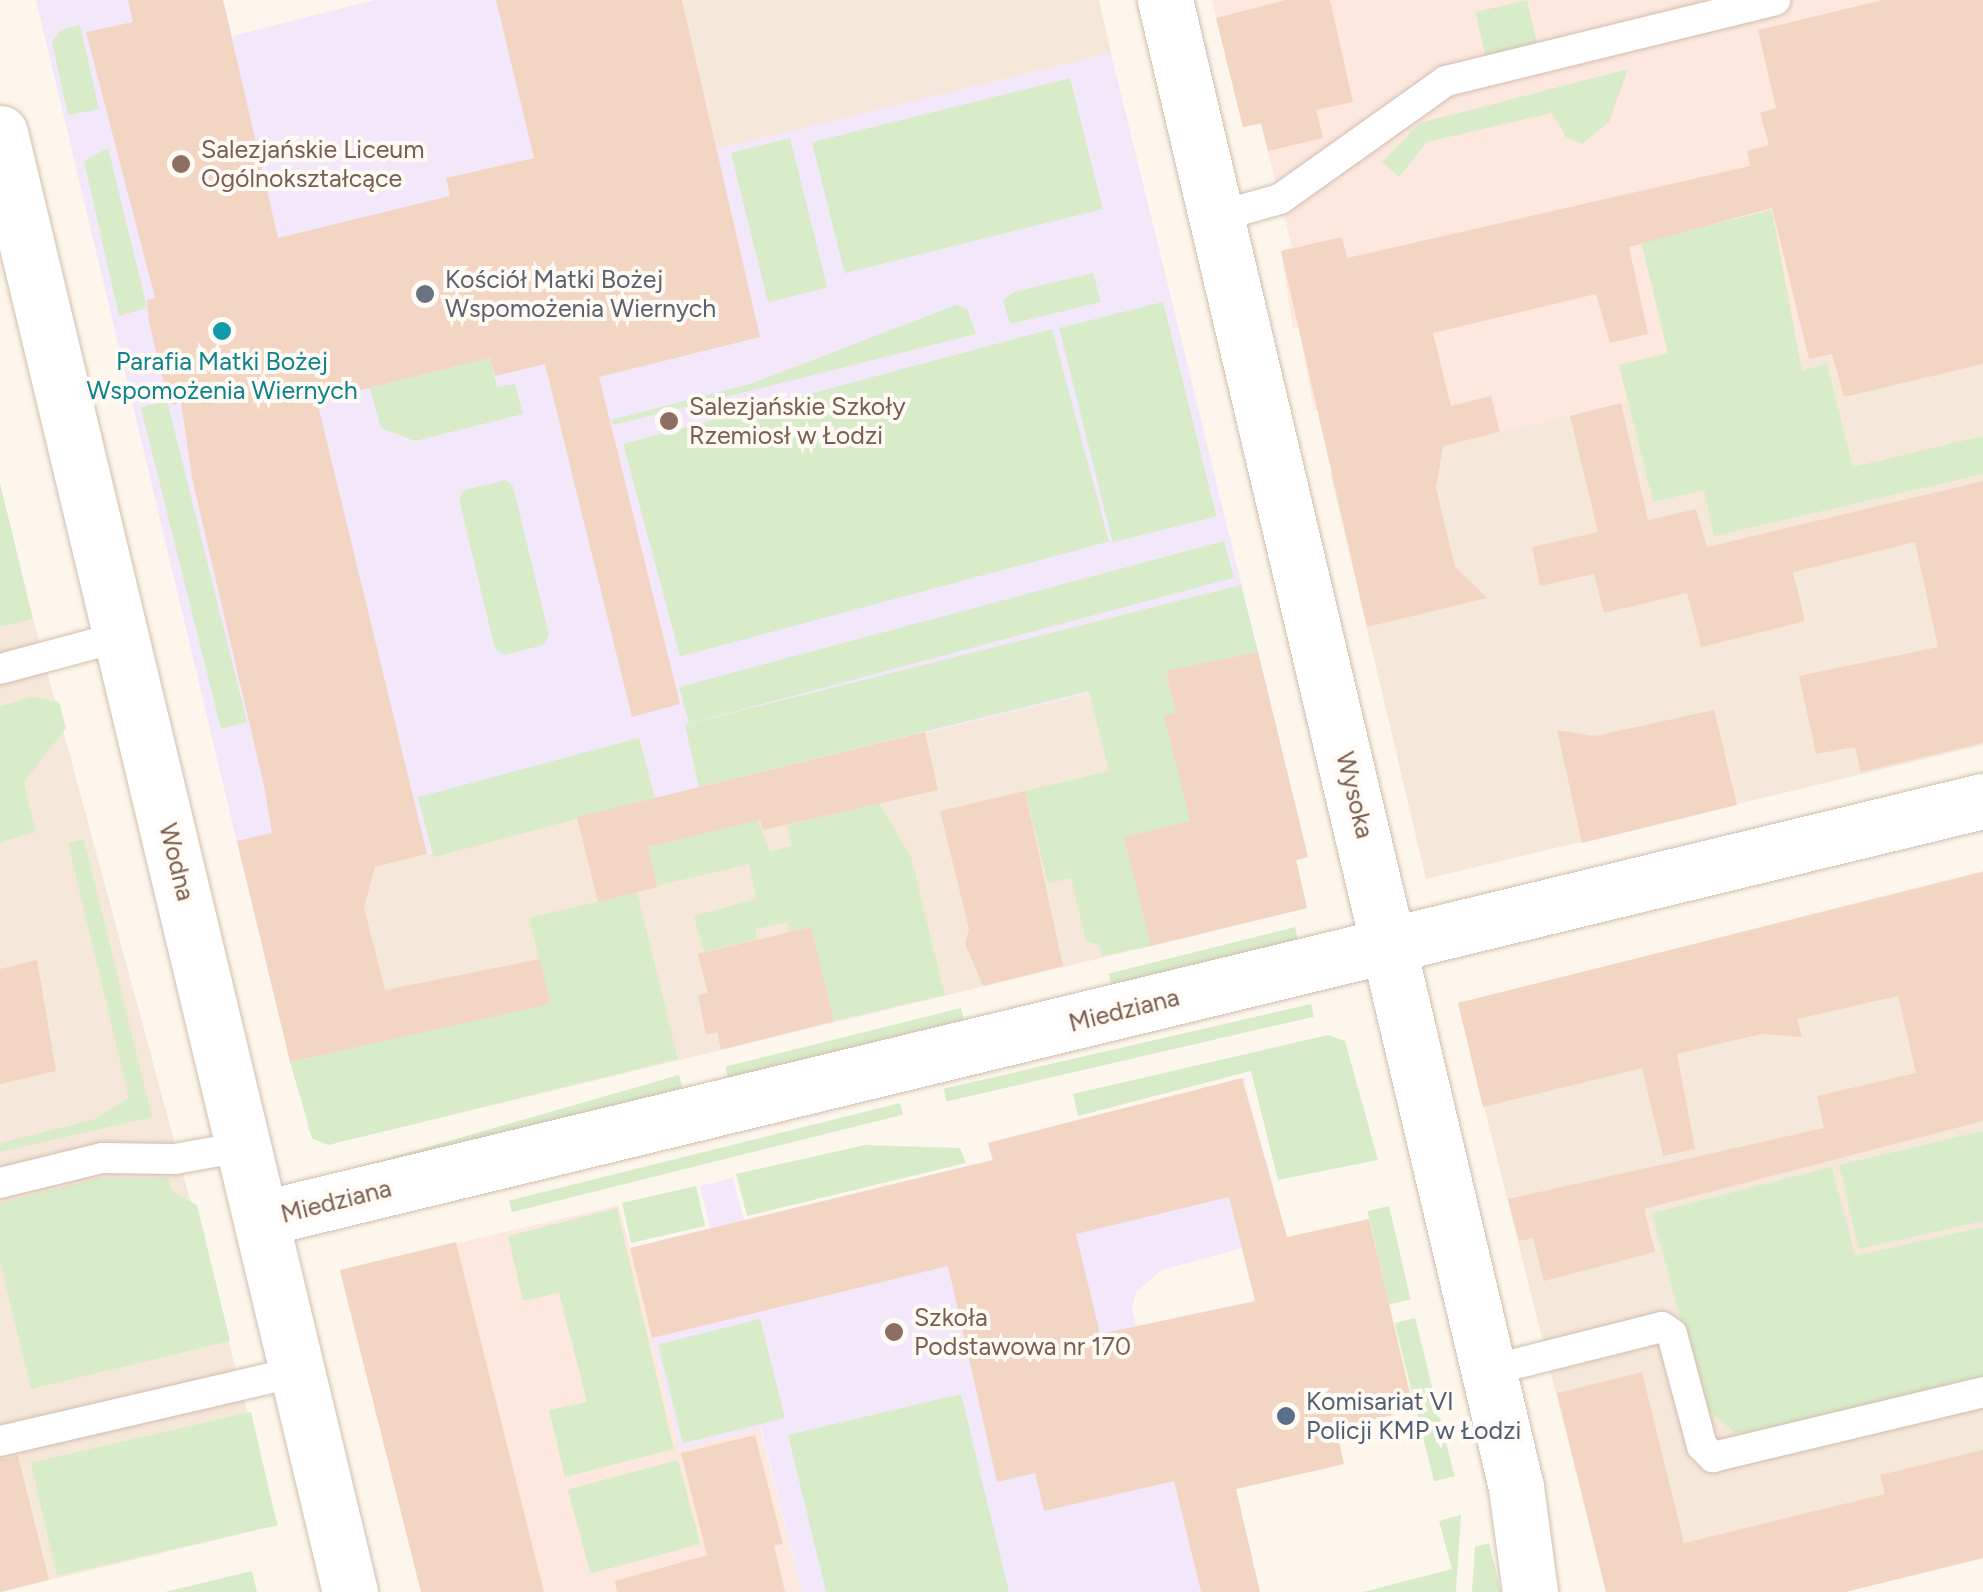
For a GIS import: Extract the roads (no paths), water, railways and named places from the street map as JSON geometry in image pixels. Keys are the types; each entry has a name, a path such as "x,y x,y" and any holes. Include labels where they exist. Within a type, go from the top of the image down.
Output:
{"street":[{"name":"Wysoka","path":"1165,0 1516,1487 1530,1592"},
{"name":"Wodna","path":"0,133 301,1371 350,1592"},
{"name":"Miedziana","path":"264,1218 1983,802"}],"lane":[{"path":"1216,217 1280,199 1446,81 1775,0"},
{"path":"0,669 122,636"},
{"path":"0,1183 102,1158 175,1159 247,1146"},
{"path":"1487,1370 1662,1327 1672,1334 1702,1446 1713,1457 1983,1392"},
{"path":"0,1441 301,1371"}],"place":[{"name":"Salezjańskie Liceum Ogólnokształcące","path":"181,164"},
{"name":"Kościół Matki Bożej Wspomożenia Wiernych","path":"425,294"},
{"name":"Parafia Matki Bożej Wspomożenia Wiernych","path":"222,331"},
{"name":"Salezjańskie Szkoły Rzemiosł w Łodzi","path":"669,421"},
{"name":"Szkoła Podstawowa nr 170","path":"894,1332"},
{"name":"Komisariat VI Policji KMP w Łodzi","path":"1286,1416"}]}
